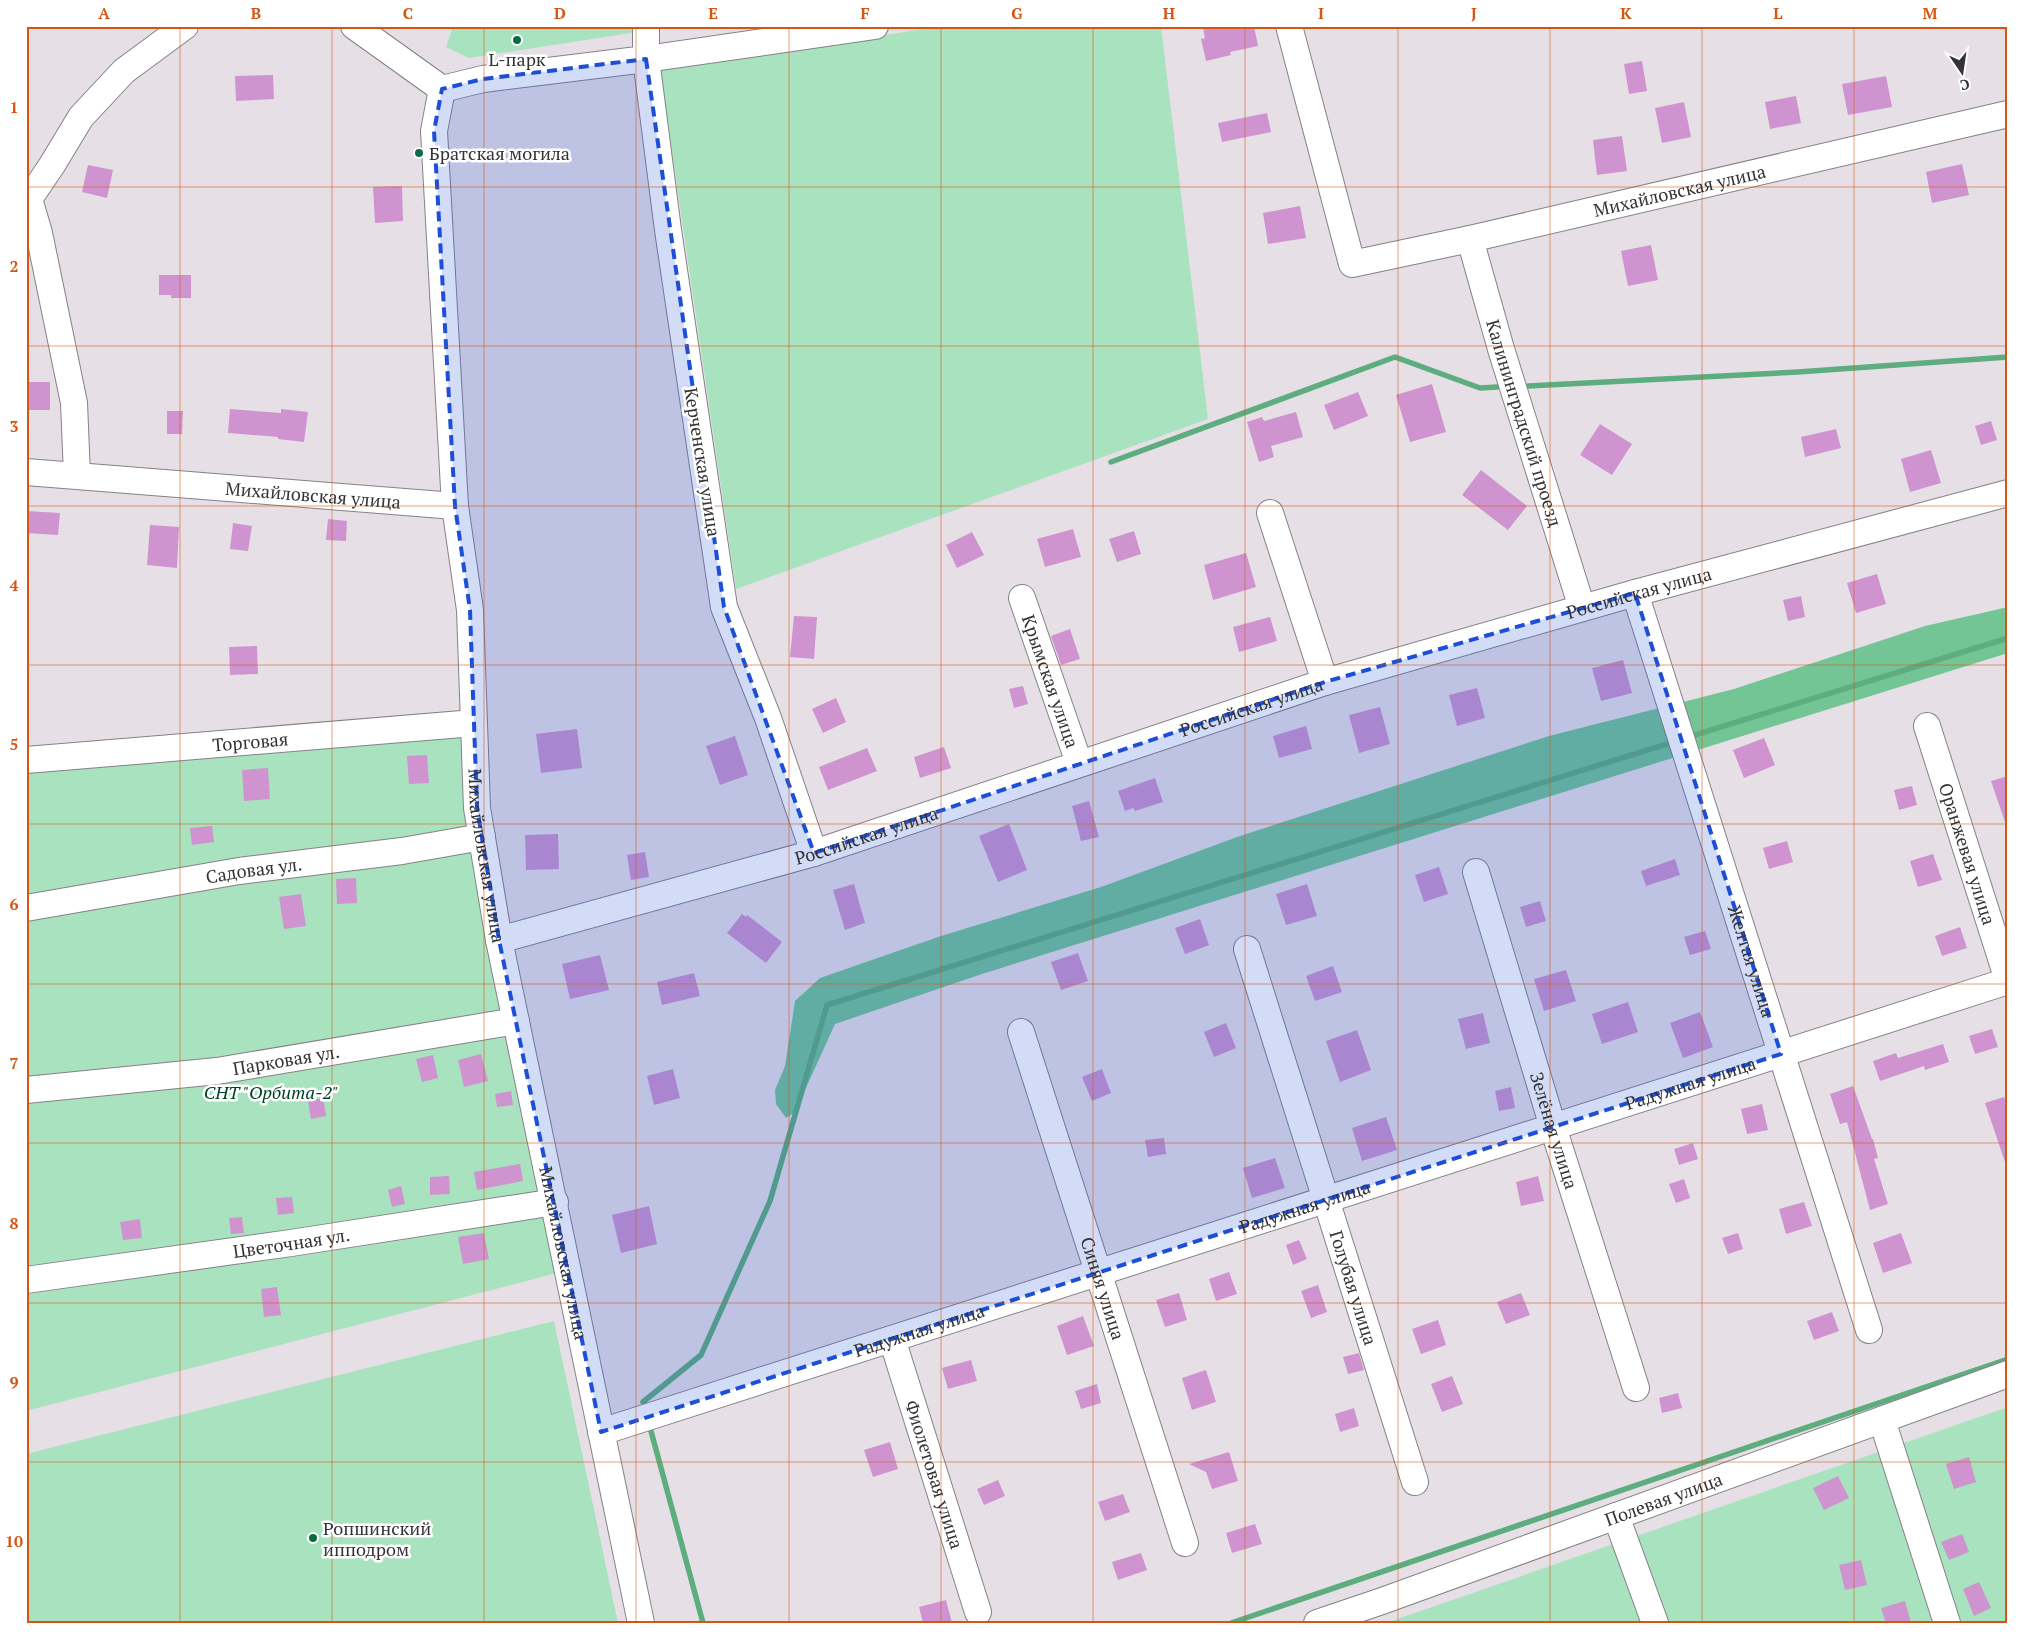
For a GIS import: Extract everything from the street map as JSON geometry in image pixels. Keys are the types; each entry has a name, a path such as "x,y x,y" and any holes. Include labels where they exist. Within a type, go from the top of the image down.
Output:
{"street":[{"path":"77,475 72,394 41,243 27,199 52,166 80,117 124,71 185,26"},
{"path":"354,26 442,89 483,79 646,59 875,26"},
{"name":"Керченская улица","path":"646,26 646,59 668,230 724,607 768,718 814,852"},
{"name":"Михайловская улица","path":"1289,26 1352,264 1470,240 2008,114"},
{"path":"442,89 434,131 455,506"},
{"name":"Калининградский проезд","path":"1470,240 1501,350 1582,608"},
{"name":"Михайловская улица","path":"26,472 455,506 470,610 477,808 516,1021 555,1202 640,1623"},
{"name":"Российская улица","path":"500,940 814,852 1079,762 1325,682 1635,593 2008,493"},
{"path":"1270,513 1325,682"},
{"name":"Желтая улица","path":"1635,593 1869,1330"},
{"name":"Крымская улица","path":"1022,598 1079,762"},
{"name":"Торговая","path":"26,760 474,723"},
{"name":"Оранжевая улица","path":"1927,726 2008,981"},
{"name":"Садовая ул.","path":"26,908 239,871 402,851 482,837"},
{"name":"Зелёная улица","path":"1476,872 1553,1127 1636,1388"},
{"name":"Голубая улица","path":"1247,949 1415,1482"},
{"name":"Радужная улица","path":"601,1432 2008,981"},
{"name":"Парковая ул.","path":"26,1090 217,1071 516,1021"},
{"name":"Синяя улица","path":"1021,1032 1185,1543"},
{"name":"Цветочная ул.","path":"26,1280 291,1243 555,1202"},
{"name":"Фиолетовая улица","path":"892,1339 978,1612"},
{"name":"Полевая улица","path":"1317,1623 1385,1612 1616,1516 2008,1374"},
{"path":"1882,1420 1947,1623"},
{"path":"1616,1516 1655,1623"}],"highlighted area":[{"path":"646,59 724,607 814,853 1325,682 1635,593 1781,1054 601,1432 499,940 477,808 470,610 455,506 434,131 442,89 483,79"}],"green space":[{"name":"L-парк","path":"453,26 636,26 637,32 469,58 446,47"},
{"path":"943,26 1161,26 1208,419 736,589 660,70"},
{"path":"2008,607 2008,653 982,974 835,1024 795,1112 786,1118 776,1104 775,1090 785,1066 795,1001 820,978 941,936 1101,887 1240,836 1549,736 1734,689 1925,626"},
{"name":"СНТ \"Орбита-2\"","path":"467,730 557,1273 26,1411 26,767"},
{"name":"Ропшинский ипподром","path":"554,1321 618,1623 26,1623 26,1454"},
{"path":"2008,1407 2008,1623 1386,1623"}],"building":[{"path":"1212,26 1254,26 1258,46 1230,52 1231,55 1206,61 1201,39 1205,38 1203,28"},
{"path":"1642,61 1647,91 1629,94 1624,64"},
{"path":"273,75 274,99 236,101 235,76"},
{"path":"1886,76 1892,107 1848,115 1842,84"},
{"path":"1796,96 1801,123 1770,129 1765,102"},
{"path":"1684,102 1691,137 1662,143 1655,108"},
{"path":"1267,113 1271,132 1222,142 1218,123"},
{"path":"1622,136 1627,171 1597,175 1593,140"},
{"path":"1962,164 1969,195 1932,203 1926,172"},
{"path":"88,165 113,170 107,198 82,192"},
{"path":"402,186 403,221 375,223 373,187"},
{"path":"1300,206 1306,238 1268,244 1263,213"},
{"path":"1651,245 1658,280 1628,286 1621,251"},
{"path":"159,275 191,275 191,298 171,298 171,295 159,295"},
{"path":"26,382 50,382 50,410 26,410"},
{"path":"1432,384 1446,432 1410,442 1396,395"},
{"path":"1358,392 1368,416 1334,430 1324,405"},
{"path":"230,409 281,413 281,409 308,412 304,442 278,439 278,437 228,433"},
{"path":"167,411 183,411 182,434 167,434"},
{"path":"1296,412 1303,437 1271,446 1274,457 1259,462 1247,422 1262,417 1264,421"},
{"path":"1991,421 1997,440 1981,445 1975,426"},
{"path":"1600,424 1632,444 1612,475 1580,455"},
{"path":"1836,429 1841,448 1805,457 1801,437"},
{"path":"1931,450 1941,483 1910,492 1901,459"},
{"path":"1481,470 1527,506 1508,530 1462,495"},
{"path":"26,511 60,513 58,535 26,533"},
{"path":"328,519 347,521 346,541 326,540"},
{"path":"233,523 252,526 248,551 230,549"},
{"path":"150,525 179,527 177,568 147,565"},
{"path":"1073,529 1081,557 1045,567 1037,539"},
{"path":"1134,531 1141,554 1117,562 1109,539"},
{"path":"972,532 984,555 957,568 946,545"},
{"path":"1246,553 1256,587 1213,600 1204,565"},
{"path":"1877,574 1886,604 1856,613 1847,583"},
{"path":"1801,596 1805,617 1788,621 1783,600"},
{"path":"794,616 817,617 814,659 790,657"},
{"path":"1270,617 1277,641 1239,652 1233,627"},
{"path":"1070,629 1080,659 1061,665 1051,636"},
{"path":"257,646 258,674 230,675 229,647"},
{"path":"1623,660 1632,693 1601,701 1592,668"},
{"path":"1023,686 1028,704 1014,708 1009,689"},
{"path":"1477,688 1485,718 1457,726 1449,695"},
{"path":"836,698 846,722 823,733 812,709"},
{"path":"1380,707 1390,744 1359,753 1349,715"},
{"path":"1306,726 1312,749 1279,758 1273,736"},
{"path":"577,729 582,768 541,773 536,734"},
{"path":"735,736 748,775 720,785 706,746"},
{"path":"1764,738 1775,765 1744,778 1733,750"},
{"path":"944,747 951,768 920,778 914,757"},
{"path":"867,748 877,771 828,790 819,767"},
{"path":"427,755 429,783 409,784 407,756"},
{"path":"268,768 270,799 244,801 242,770"},
{"path":"2008,776 2008,822 2005,822 1991,781"},
{"path":"1155,778 1163,802 1135,811 1133,808 1125,811 1118,791"},
{"path":"1912,786 1917,805 1899,810 1894,790"},
{"path":"1089,801 1099,837 1081,841 1072,806"},
{"path":"1009,824 1027,870 998,882 979,836"},
{"path":"212,826 214,842 192,845 190,828"},
{"path":"558,834 559,869 526,870 525,835"},
{"path":"1787,841 1793,862 1769,869 1763,848"},
{"path":"645,852 649,877 631,880 627,855"},
{"path":"1933,854 1942,880 1918,887 1910,861"},
{"path":"1675,859 1680,875 1646,886 1641,871"},
{"path":"1439,867 1448,894 1424,902 1415,875"},
{"path":"356,878 357,903 337,904 336,879"},
{"path":"854,884 865,923 845,930 833,890"},
{"path":"1307,884 1317,916 1286,925 1276,894"},
{"path":"301,894 306,926 284,929 279,897"},
{"path":"1540,901 1546,921 1526,927 1520,907"},
{"path":"742,914 746,917 747,915 782,942 766,963 727,933"},
{"path":"1200,919 1209,945 1185,954 1175,928"},
{"path":"1960,927 1967,948 1942,956 1935,936"},
{"path":"1705,931 1711,949 1690,955 1684,937"},
{"path":"1078,953 1088,981 1061,990 1051,962"},
{"path":"600,955 609,990 570,999 562,964"},
{"path":"1333,966 1342,992 1315,1001 1306,976"},
{"path":"1566,970 1576,1001 1544,1011 1534,979"},
{"path":"694,973 700,996 662,1005 657,982"},
{"path":"1628,1002 1638,1032 1602,1044 1592,1014"},
{"path":"1700,1012 1713,1047 1683,1058 1670,1023"},
{"path":"1483,1013 1490,1043 1466,1049 1458,1019"},
{"path":"1226,1023 1236,1048 1214,1057 1204,1032"},
{"path":"1992,1029 1998,1047 1975,1054 1969,1036"},
{"path":"1357,1030 1371,1070 1340,1082 1326,1041"},
{"path":"1943,1044 1949,1062 1925,1070 1924,1066 1880,1081 1873,1061 1896,1053 1898,1058"},
{"path":"481,1054 488,1081 464,1087 458,1060"},
{"path":"433,1055 438,1078 422,1082 416,1059"},
{"path":"673,1069 680,1098 654,1105 647,1076"},
{"path":"1102,1069 1111,1093 1092,1101 1082,1077"},
{"path":"1853,1086 1873,1139 1878,1158 1874,1159 1888,1204 1870,1210 1847,1122 1840,1124 1830,1094"},
{"path":"1511,1087 1515,1108 1499,1111 1495,1091"},
{"path":"511,1091 513,1105 497,1107 495,1094"},
{"path":"2004,1097 2008,1109 2008,1162 2005,1162 1985,1103"},
{"path":"323,1098 326,1116 311,1119 308,1101"},
{"path":"1762,1104 1768,1130 1747,1134 1741,1109"},
{"path":"1386,1117 1397,1150 1362,1161 1352,1128"},
{"path":"1164,1138 1166,1154 1148,1157 1145,1140"},
{"path":"1693,1143 1698,1159 1679,1165 1674,1149"},
{"path":"1275,1158 1285,1188 1252,1198 1243,1168"},
{"path":"520,1164 523,1181 477,1190 474,1172"},
{"path":"449,1176 450,1194 430,1195 430,1177"},
{"path":"1538,1176 1544,1201 1521,1206 1516,1182"},
{"path":"1684,1179 1690,1198 1676,1203 1669,1184"},
{"path":"401,1186 405,1204 392,1207 388,1190"},
{"path":"292,1197 294,1213 278,1215 276,1198"},
{"path":"1804,1202 1812,1226 1786,1234 1779,1209"},
{"path":"649,1206 657,1244 621,1253 612,1215"},
{"path":"242,1217 244,1233 231,1234 229,1218"},
{"path":"140,1219 142,1238 123,1240 120,1222"},
{"path":"484,1233 489,1259 463,1264 458,1237"},
{"path":"1738,1233 1743,1249 1728,1254 1722,1238"},
{"path":"1901,1233 1912,1263 1883,1273 1873,1243"},
{"path":"1299,1240 1307,1259 1293,1265 1286,1245"},
{"path":"1229,1272 1237,1294 1216,1301 1209,1279"},
{"path":"1318,1285 1327,1312 1311,1318 1301,1291"},
{"path":"277,1287 281,1315 264,1317 261,1289"},
{"path":"1179,1293 1187,1320 1165,1327 1156,1300"},
{"path":"1521,1293 1530,1315 1506,1324 1497,1302"},
{"path":"1832,1312 1839,1331 1814,1340 1807,1321"},
{"path":"1083,1316 1094,1346 1067,1355 1057,1326"},
{"path":"1438,1320 1446,1345 1421,1354 1412,1329"},
{"path":"1359,1353 1364,1370 1348,1374 1343,1357"},
{"path":"971,1360 977,1381 948,1389 942,1368"},
{"path":"1206,1370 1216,1402 1192,1410 1182,1378"},
{"path":"1452,1376 1463,1404 1442,1412 1431,1384"},
{"path":"1097,1384 1101,1403 1081,1409 1075,1391"},
{"path":"1678,1393 1682,1408 1662,1413 1659,1398"},
{"path":"1354,1408 1359,1426 1340,1432 1335,1414"},
{"path":"890,1442 898,1469 873,1477 864,1450"},
{"path":"1229,1452 1238,1481 1212,1489 1206,1472 1189,1464"},
{"path":"1969,1457 1976,1482 1954,1489 1946,1464"},
{"path":"1838,1476 1849,1498 1824,1510 1813,1488"},
{"path":"998,1480 1005,1496 984,1505 977,1489"},
{"path":"1123,1494 1130,1512 1105,1521 1098,1502"},
{"path":"1255,1524 1262,1544 1232,1553 1226,1533"},
{"path":"1962,1534 1969,1552 1949,1560 1941,1542"},
{"path":"1141,1553 1147,1570 1118,1580 1112,1562"},
{"path":"1861,1560 1867,1585 1845,1590 1839,1565"},
{"path":"1979,1582 1991,1608 1974,1616 1963,1589"},
{"path":"946,1600 952,1623 923,1623 919,1607"},
{"path":"1905,1601 1911,1623 1886,1623 1881,1608"}],"waterway":[{"path":"1111,462 1395,357 1480,388 1497,387"},
{"path":"1528,386 1798,372 2008,357"},
{"path":"1695,735 2008,638"},
{"path":"643,1402 701,1355 770,1201 827,1005 1667,744"},
{"path":"1231,1623 2008,1359"},
{"path":"651,1431 703,1623"}],"place":[{"name":"L-парк","path":"517,40"},
{"name":"Братская могила","path":"419,153"},
{"name":"Ропшинский ипподром","path":"313,1538"}]}
